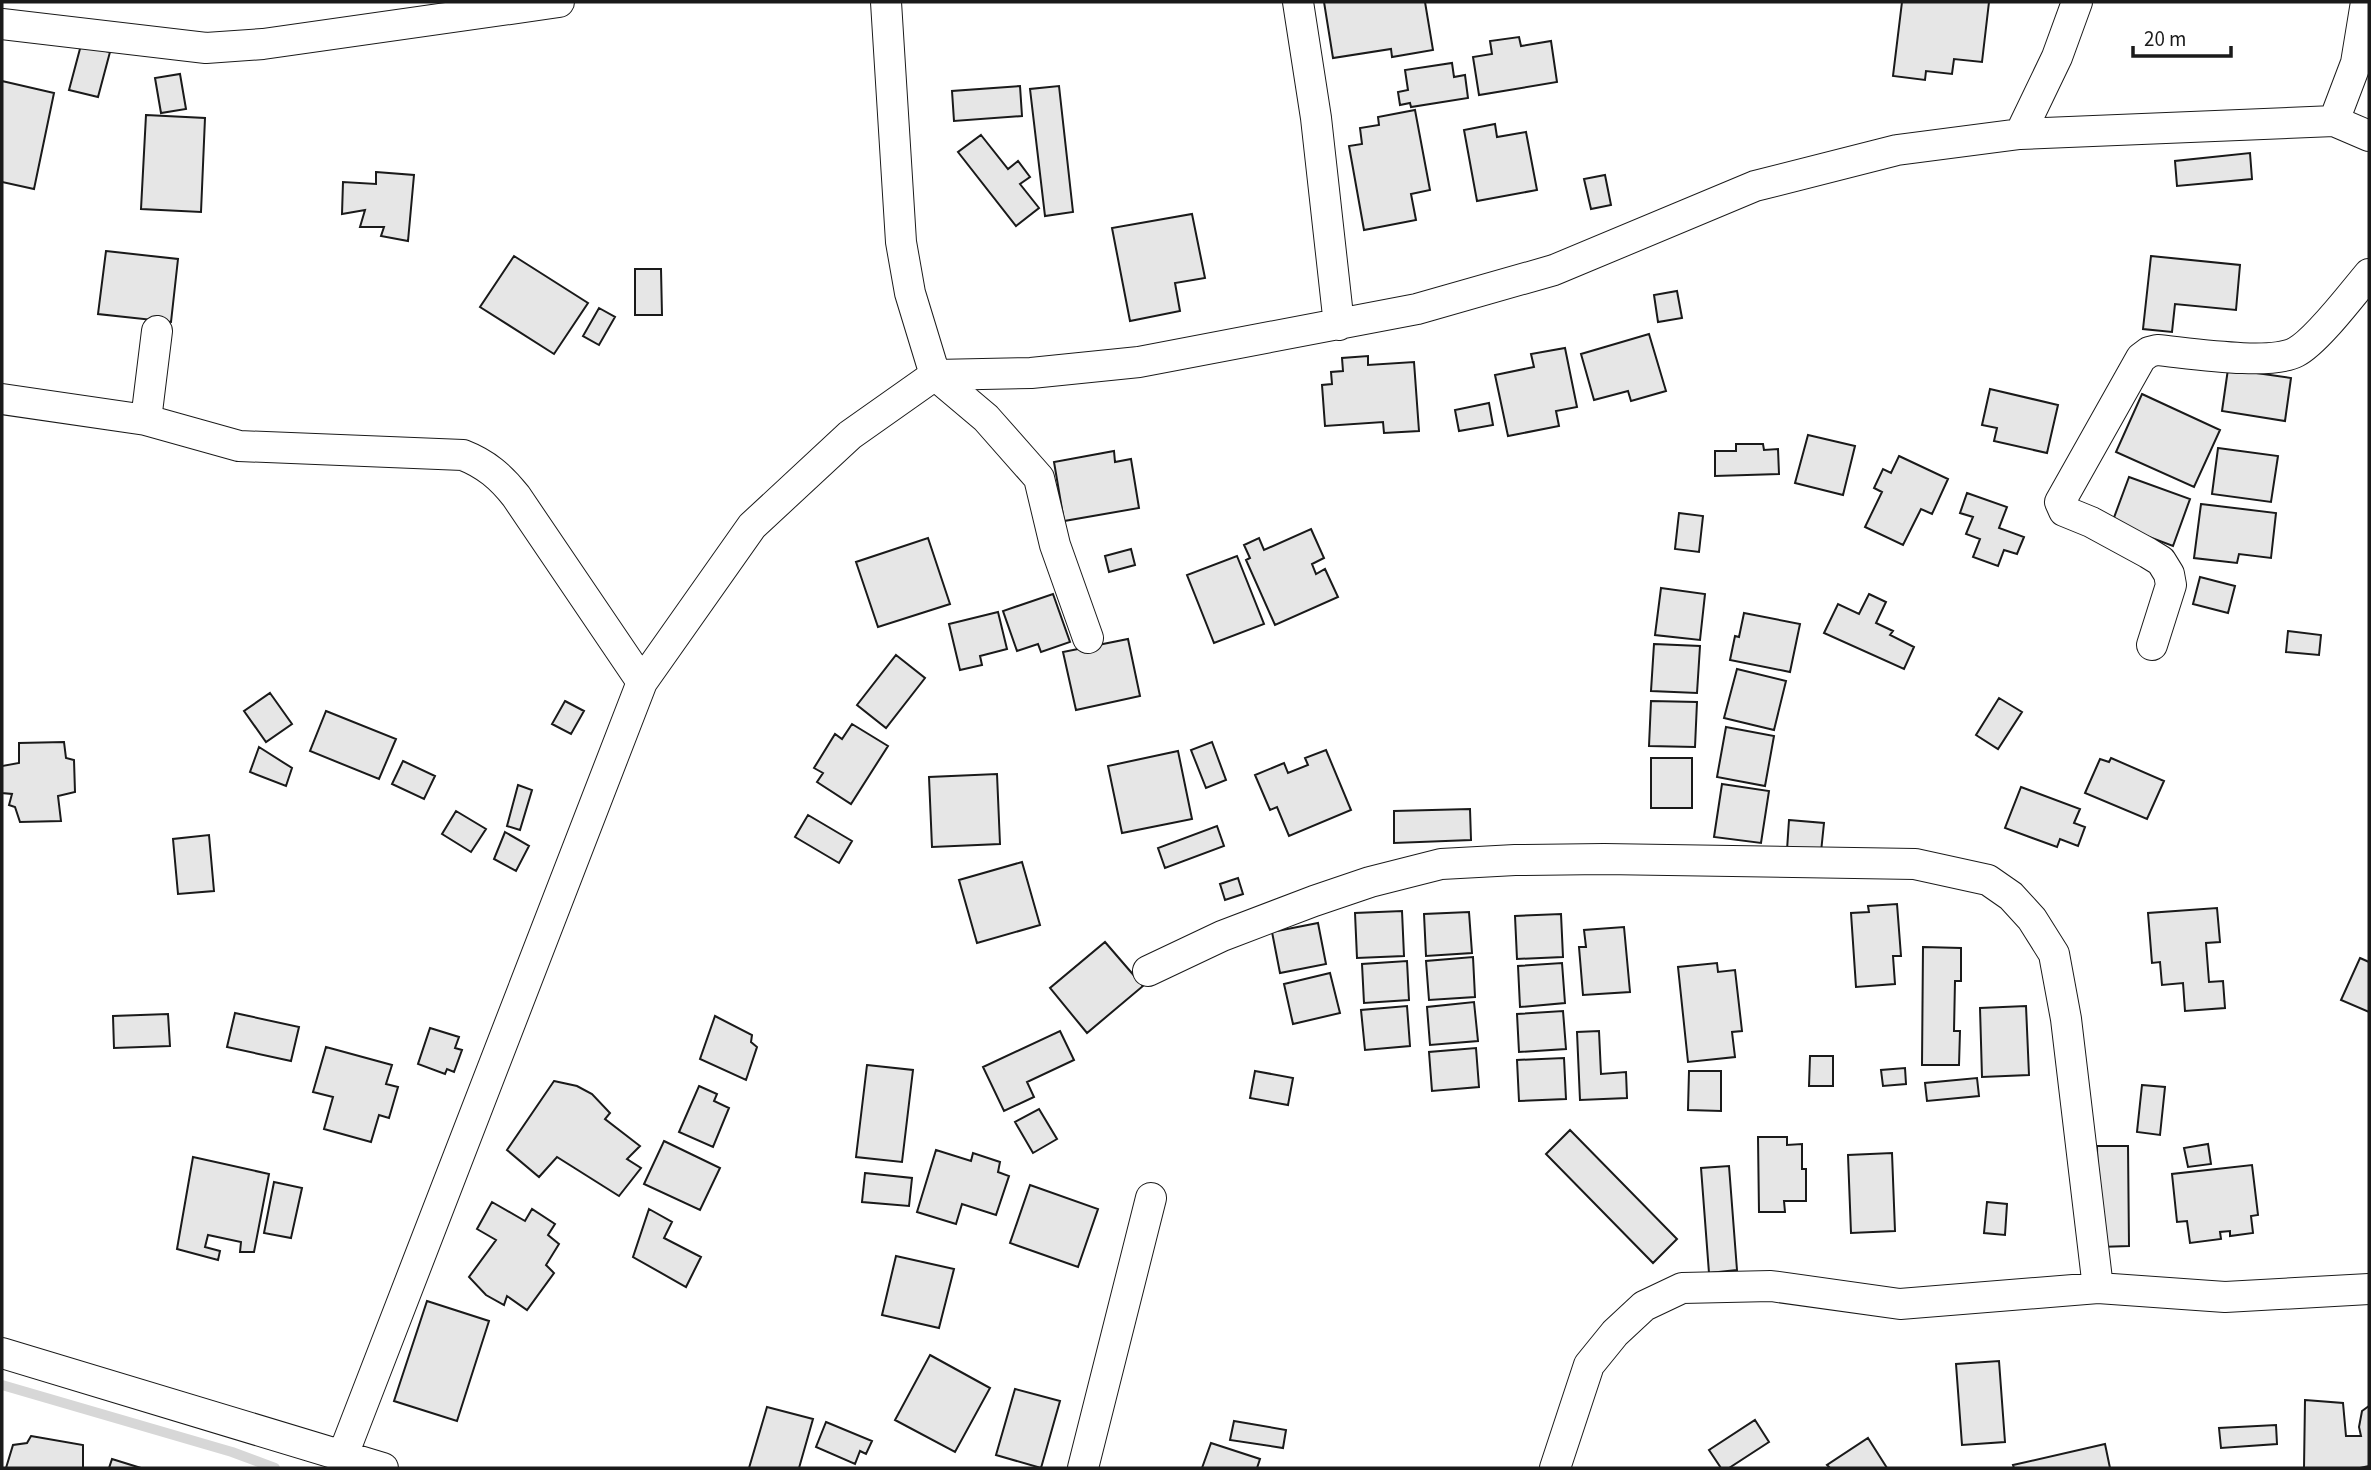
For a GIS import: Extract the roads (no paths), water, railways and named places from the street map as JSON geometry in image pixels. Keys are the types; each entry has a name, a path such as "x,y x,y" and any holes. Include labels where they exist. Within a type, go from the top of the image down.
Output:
{"street":[{"path":"2,24 206,48 262,44 559,2"},
{"path":"886,2 901,242 910,293 934,374 986,418 1039,478 1055,545 1088,638"},
{"path":"1298,2 1316,118 1339,325"},
{"path":"2020,134 2057,57 2077,2"},
{"path":"2334,121 2356,63 2366,2"},
{"path":"343,1455 642,682 752,526 850,435 934,374 1031,373 1139,362 1417,309 1554,270 1755,186 1897,150 2020,134 2334,121 2369,136"},
{"path":"2152,645 2171,585 2169,574 2161,561 2091,522 2064,511 2060,502 2141,358 2157,350 2272,358 2294,354 2307,345 2369,274"},
{"path":"146,420 157,331"},
{"path":"2,399 146,420 239,446 463,455 477,461 501,477 516,496 642,682"},
{"path":"1148,971 1190,949 1370,881 1441,864 1604,859 1915,864 1988,880 2011,896 2025,911 2054,954 2066,1018 2098,1288"},
{"path":"1083,1468 1151,1198"},
{"path":"1555,1468 1589,1365 1615,1333 1644,1306 1682,1288 1771,1286 1899,1304 2098,1288 2225,1297 2369,1289"},
{"path":"2,1353 383,1468"}],"waterway":[{"path":"2,1385 232,1452 275,1468"}]}
